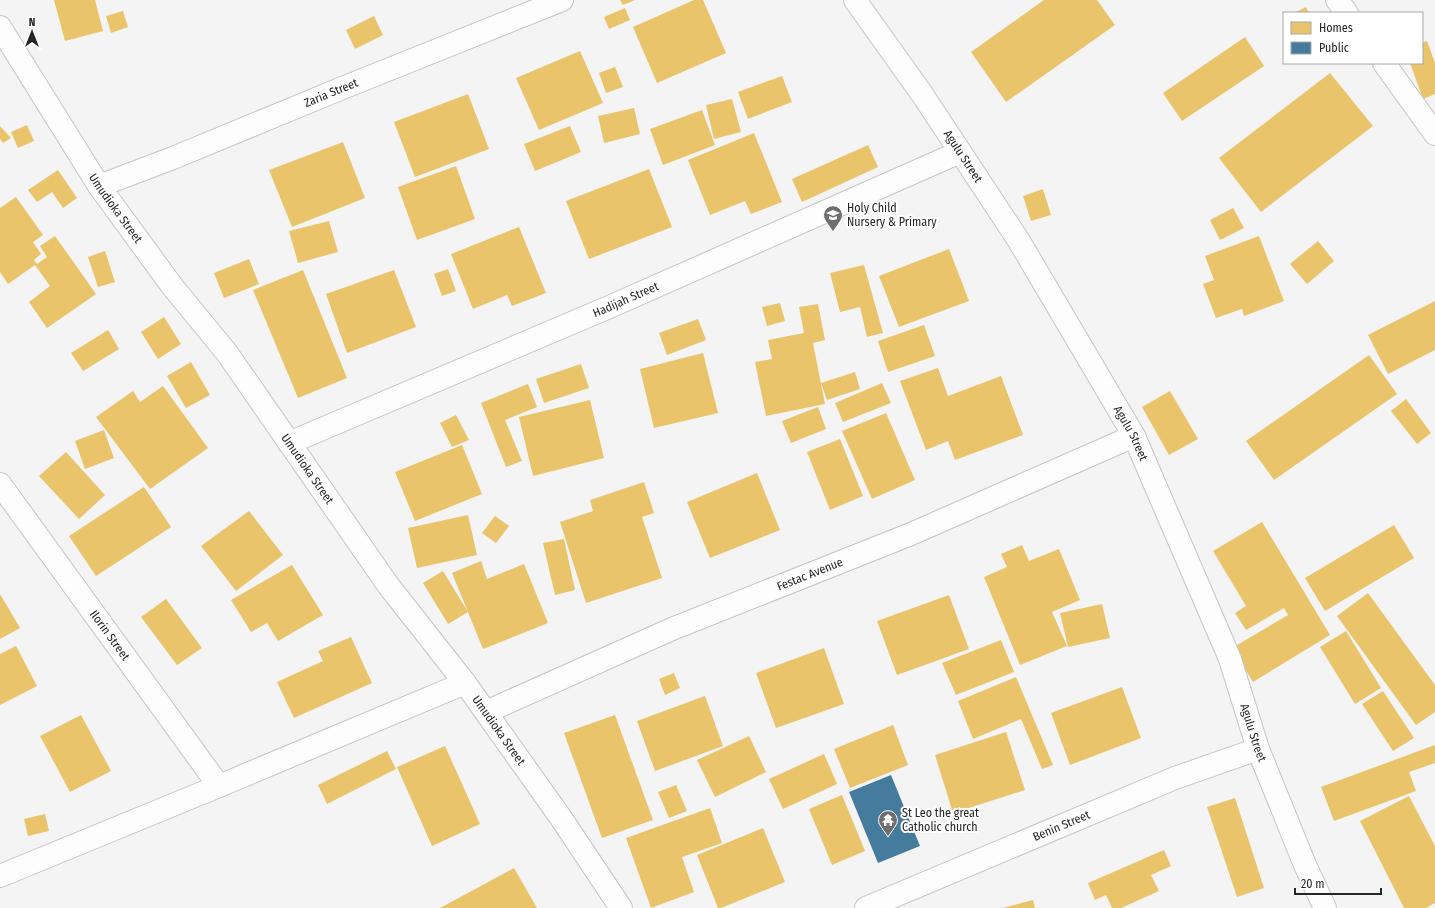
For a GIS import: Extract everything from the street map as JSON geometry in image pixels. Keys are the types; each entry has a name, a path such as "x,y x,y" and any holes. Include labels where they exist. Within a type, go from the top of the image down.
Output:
{"street":[{"name":"Zaria Street","path":"99,186 173,158 340,88 562,0"},
{"name":"Agulu Street","path":"855,0 922,94 1019,241 1134,436 1230,659 1258,748 1305,865 1325,908"},
{"path":"1337,0 1346,12"},
{"name":"Umudioka Street","path":"0,27 99,186 172,286 227,353 388,585 486,712 561,818 621,908"},
{"path":"1385,64 1435,134"},
{"name":"Hadijah Street","path":"289,443 607,308 960,152"},
{"name":"Festac Avenue","path":"486,712 672,629 911,534 1134,436"},
{"name":"Ilorin Street","path":"0,484 219,786"},
{"path":"0,876 465,683"},
{"name":"Benin Street","path":"866,908 1175,778 1258,748"}],"building: Homes":[{"path":"54,0 95,0 103,31 65,41"},
{"path":"620,0 635,0 623,5"},
{"path":"694,0 703,0 726,53 657,83 633,27"},
{"path":"1044,0 1097,0 1115,25 1006,102 971,52"},
{"path":"1306,7 1308,12 1296,12"},
{"path":"625,8 630,20 609,29 604,17"},
{"path":"123,11 128,27 111,33 106,16"},
{"path":"374,16 383,35 355,49 346,30"},
{"path":"1245,37 1264,66 1182,121 1163,93"},
{"path":"1427,41 1435,63 1435,94 1423,99 1410,64 1423,64 1423,43"},
{"path":"580,51 603,103 539,130 516,78"},
{"path":"615,67 623,87 606,93 599,73"},
{"path":"1330,73 1373,126 1261,212 1219,158"},
{"path":"782,76 792,102 748,119 738,92"},
{"path":"468,94 489,149 415,177 394,122"},
{"path":"732,99 741,132 714,139 706,105"},
{"path":"634,108 640,134 604,143 598,116"},
{"path":"702,110 715,145 663,165 650,129"},
{"path":"27,125 34,141 18,148 11,132"},
{"path":"0,126 11,138 3,143 0,139"},
{"path":"570,126 581,152 535,171 524,144"},
{"path":"754,133 782,202 751,214 745,201 710,215 688,160"},
{"path":"343,142 365,198 292,227 269,170"},
{"path":"868,145 878,167 802,202 792,179"},
{"path":"456,166 475,219 417,240 398,187"},
{"path":"649,169 672,227 589,259 566,201"},
{"path":"58,170 77,198 63,208 52,192 37,202 28,190"},
{"path":"1043,189 1051,215 1031,221 1023,196"},
{"path":"16,197 43,235 33,242 41,254 34,260 37,264 47,257 40,246 55,236 96,294 47,328 29,302 50,286 35,265 8,284 0,272 0,208"},
{"path":"1233,208 1244,228 1220,240 1210,220"},
{"path":"329,221 338,252 298,263 289,231"},
{"path":"519,227 546,293 512,306 507,295 473,309 451,254"},
{"path":"1259,236 1284,301 1244,316 1242,309 1216,318 1203,284 1214,280 1205,256"},
{"path":"1318,241 1334,261 1307,284 1290,264"},
{"path":"949,249 969,301 899,327 879,276"},
{"path":"105,251 115,282 98,287 88,257"},
{"path":"249,259 259,284 224,298 214,273"},
{"path":"864,265 883,333 867,337 860,307 840,312 830,273"},
{"path":"448,269 456,291 442,296 434,274"},
{"path":"303,270 347,378 298,398 253,290"},
{"path":"394,270 416,327 347,353 326,294"},
{"path":"1435,301 1435,350 1388,374 1368,335"},
{"path":"780,303 785,321 767,326 762,307"},
{"path":"818,304 825,340 813,343 825,404 766,416 755,362 772,359 768,340 804,333 799,307"},
{"path":"164,317 181,344 158,359 141,332"},
{"path":"698,319 706,340 667,355 659,333"},
{"path":"924,325 935,356 888,372 878,341"},
{"path":"108,330 119,349 83,371 71,353"},
{"path":"703,353 718,413 654,428 640,369"},
{"path":"1369,355 1397,394 1274,480 1246,441"},
{"path":"191,362 210,395 186,408 167,376"},
{"path":"581,364 589,388 544,403 536,379"},
{"path":"938,368 948,396 1001,376 1023,435 955,460 948,441 926,450 900,381"},
{"path":"855,372 860,389 827,400 821,383"},
{"path":"882,383 891,403 843,422 835,403"},
{"path":"528,384 537,407 505,420 522,461 506,467 481,403"},
{"path":"163,386 208,448 150,489 96,417 133,391 140,402"},
{"path":"1170,391 1198,439 1169,455 1142,407"},
{"path":"1406,399 1431,433 1417,444 1391,411"},
{"path":"590,400 604,458 533,476 519,417"},
{"path":"818,407 826,429 791,443 782,421"},
{"path":"886,413 915,480 872,499 842,431"},
{"path":"456,415 469,440 452,447 440,423"},
{"path":"104,430 114,458 85,469 75,441"},
{"path":"840,439 863,496 830,510 807,452"},
{"path":"462,445 482,494 415,521 395,472"},
{"path":"66,452 105,495 79,519 39,476"},
{"path":"757,473 780,530 710,558 687,502"},
{"path":"644,482 654,513 642,517 662,578 586,603 560,522 593,511 590,500"},
{"path":"144,487 171,527 96,576 69,536"},
{"path":"249,511 283,555 236,591 201,546"},
{"path":"468,515 477,555 417,568 408,528"},
{"path":"495,516 509,526 496,543 482,533"},
{"path":"1262,522 1330,635 1253,682 1232,648 1288,615 1284,608 1246,630 1235,613 1246,606 1213,551"},
{"path":"1394,525 1414,558 1325,611 1305,578"},
{"path":"564,539 575,590 555,595 543,543"},
{"path":"1022,545 1029,561 1059,549 1080,600 1052,612 1067,646 1020,665 984,577 1007,567 1001,554"},
{"path":"481,561 487,579 524,564 548,623 483,649 452,573"},
{"path":"292,565 323,615 278,641 267,623 251,632 231,600"},
{"path":"443,571 468,612 448,624 423,583"},
{"path":"1368,593 1435,685 1435,712 1416,725 1337,616"},
{"path":"0,594 20,628 0,639"},
{"path":"949,595 969,649 897,675 877,621"},
{"path":"166,599 202,648 177,665 141,617"},
{"path":"1102,604 1110,638 1068,647 1060,613"},
{"path":"1346,631 1381,688 1355,704 1320,647"},
{"path":"351,637 372,683 294,718 277,682 323,661 318,651"},
{"path":"1001,640 1014,672 956,695 942,663"},
{"path":"16,646 37,686 0,705 0,654"},
{"path":"824,648 844,704 776,728 756,673"},
{"path":"674,673 680,688 665,695 659,679"},
{"path":"1016,677 1053,765 1042,769 1021,719 973,739 958,701"},
{"path":"1122,687 1141,738 1070,765 1051,713"},
{"path":"1383,691 1414,738 1393,751 1362,704"},
{"path":"705,696 723,746 655,771 637,721"},
{"path":"81,715 111,771 70,792 40,736"},
{"path":"615,715 653,820 602,838 564,733"},
{"path":"893,725 908,765 850,788 834,749"},
{"path":"1006,732 1025,790 953,813 935,755"},
{"path":"749,736 766,772 715,797 697,760"},
{"path":"1435,745 1435,763 1409,772 1416,791 1334,821 1321,787"},
{"path":"445,746 480,824 432,846 397,767"},
{"path":"387,751 396,769 327,804 318,785"},
{"path":"824,754 837,784 783,809 769,779"},
{"path":"676,785 687,811 669,818 658,792"},
{"path":"842,795 865,851 832,865 809,809"},
{"path":"1409,796 1435,846 1435,903 1426,908 1404,908 1360,821"},
{"path":"1235,798 1264,888 1237,897 1207,807"},
{"path":"710,808 722,843 682,857 694,892 651,908 626,838"},
{"path":"45,814 49,831 28,836 24,819"},
{"path":"763,828 785,882 718,908 697,855"},
{"path":"1164,850 1171,866 1151,875 1159,891 1121,908 1112,908 1106,895 1095,900 1088,883"},
{"path":"514,868 537,908 440,908"},
{"path":"1033,900 1035,908 1003,908"}],"building: Public":[{"path":"891,775 920,846 878,863 849,792"}],"place":[{"name":"Holy Child Nursery & Primary","path":"833,232"},
{"name":"St Leo the great Catholic church","path":"888,837"}]}
